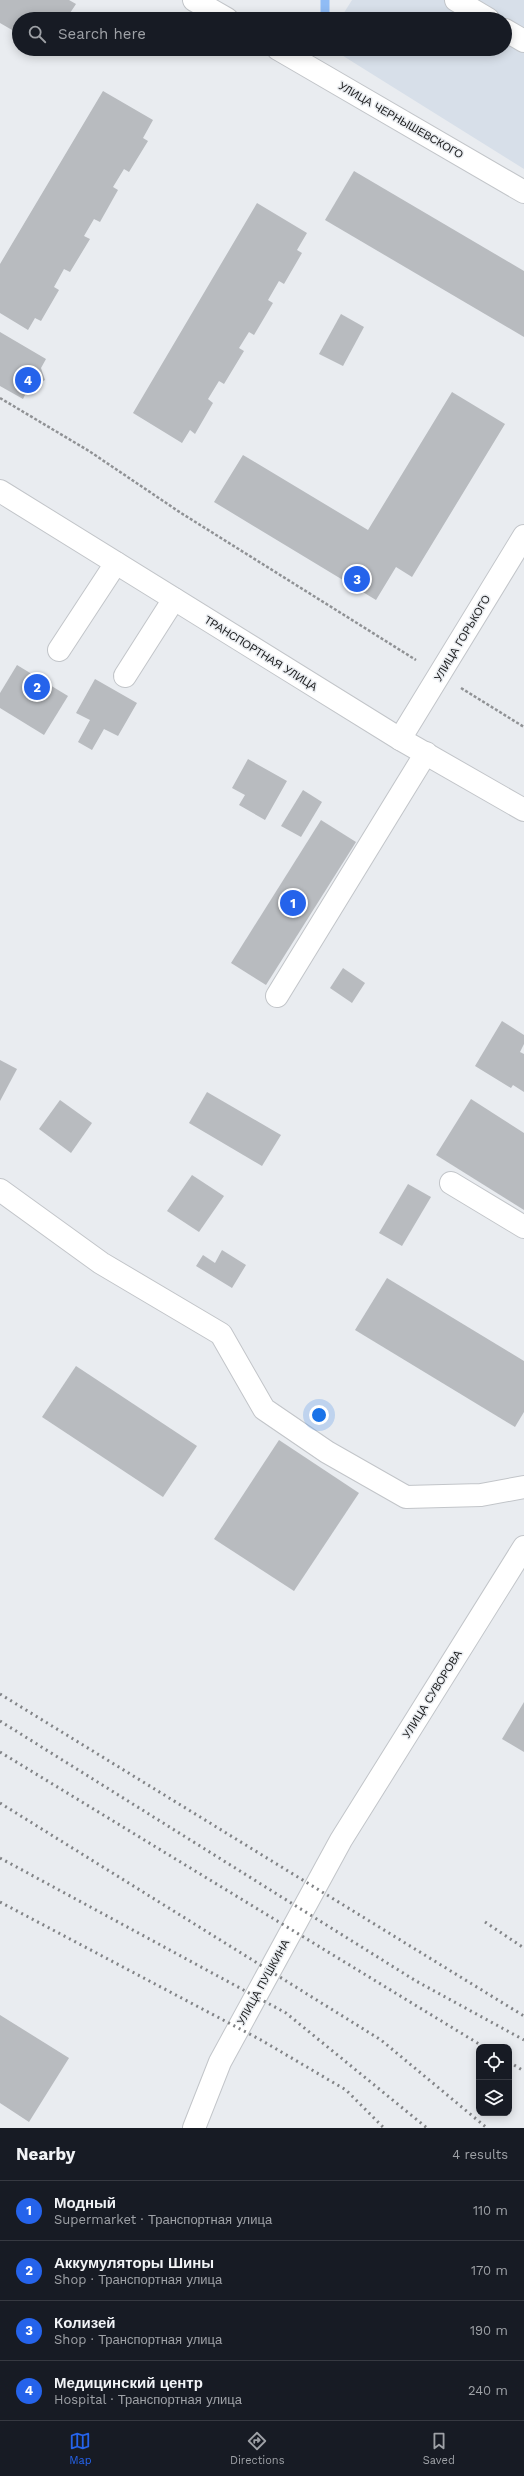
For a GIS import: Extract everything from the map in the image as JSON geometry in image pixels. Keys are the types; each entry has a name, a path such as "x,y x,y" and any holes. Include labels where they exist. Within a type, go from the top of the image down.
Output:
{"street":[{"path":"194,0 215,12"},
{"path":"456,0 476,12"},
{"path":"512,34 524,41"},
{"name":"УЛИЦА ЧЕРНЫШЕВСКОГО","path":"290,56 524,192"},
{"name":"ТРАНСПОРТНАЯ УЛИЦА","path":"0,491 400,739 524,810"},
{"name":"УЛИЦА ГОРЬКОГО","path":"400,739 524,536"},
{"path":"59,650 116,563"},
{"path":"125,676 174,599"},
{"path":"277,996 426,753"},
{"path":"450,1183 524,1227"},
{"path":"0,1190 101,1263 221,1334 264,1409 327,1452 406,1497 481,1495 524,1487"},
{"name":"УЛИЦА СУВОРОВА","path":"341,1840 524,1547"},
{"name":"УЛИЦА ПУШКИНА","path":"194,2128 220,2062 341,1840"}],"path":[{"path":"0,398 88,450 181,513 524,726"}],"shaded area":[{"path":"352,0 524,0 524,169 343,56 512,56 512,12 344,12"}],"building":[{"path":"0,0 69,0 76,4 71,12 12,12 12,30 0,23"},
{"path":"103,91 153,120 143,138 148,141 129,172 124,169 113,187 118,190 100,222 94,219 84,236 90,239 70,272 64,269 54,287 59,290 41,321 35,318 28,330 0,313 0,264"},
{"path":"354,171 524,271 524,337 325,220"},
{"path":"257,203 307,233 297,250 302,253 284,284 279,281 268,300 273,303 254,335 249,332 239,348 244,351 224,384 219,381 208,399 213,403 195,434 190,430 182,443 133,413"},
{"path":"341,314 364,327 343,366 319,354"},
{"path":"0,332 46,359 41,368 45,380 28,389 23,399 0,386"},
{"path":"452,392 505,424 412,577 396,567 376,600 214,502 243,455 368,530"},
{"path":"17,665 68,696 44,735 0,708 0,693"},
{"path":"95,679 137,703 118,736 104,729 92,750 78,742 90,720 76,713"},
{"path":"248,759 287,781 265,820 239,805 245,795 232,788"},
{"path":"303,790 322,802 301,837 281,826"},
{"path":"321,820 356,842 266,985 231,963"},
{"path":"343,968 365,983 352,1003 330,988"},
{"path":"502,1021 524,1035 524,1044 520,1052 524,1054 524,1092 513,1085 511,1088 475,1066"},
{"path":"0,1060 17,1069 0,1101"},
{"path":"207,1092 281,1135 262,1166 189,1123"},
{"path":"471,1099 524,1133 524,1210 436,1155"},
{"path":"60,1100 92,1123 71,1153 39,1129"},
{"path":"192,1175 224,1196 199,1232 167,1211"},
{"path":"408,1184 431,1197 402,1246 379,1233"},
{"path":"222,1250 246,1265 232,1288 196,1266 203,1255 215,1263"},
{"path":"387,1278 524,1361 524,1412 515,1427 355,1330"},
{"path":"76,1366 197,1446 163,1497 42,1417"},
{"path":"279,1440 359,1493 294,1591 214,1539"},
{"path":"524,1702 524,1752 502,1739"},
{"path":"0,2015 69,2058 29,2122 0,2103"}],"waterway":[{"path":"325,0 325,12"}],"railway":[{"path":"0,1694 524,2016"},
{"path":"0,1721 416,1981 524,2040"},
{"path":"0,1752 479,2044"},
{"path":"0,1803 381,2040 487,2128"},
{"path":"0,1858 286,2013 427,2128"},
{"path":"0,1902 261,2040 346,2090 384,2128"},
{"path":"485,1922 524,1948"},
{"path":"512,2064 524,2071"}],"place":[{"name":"Медицинский центр","path":"28,380"},
{"name":"Колизей","path":"357,579"},
{"name":"Аккумуляторы Шины","path":"37,687"},
{"name":"Модный","path":"293,903"}]}
